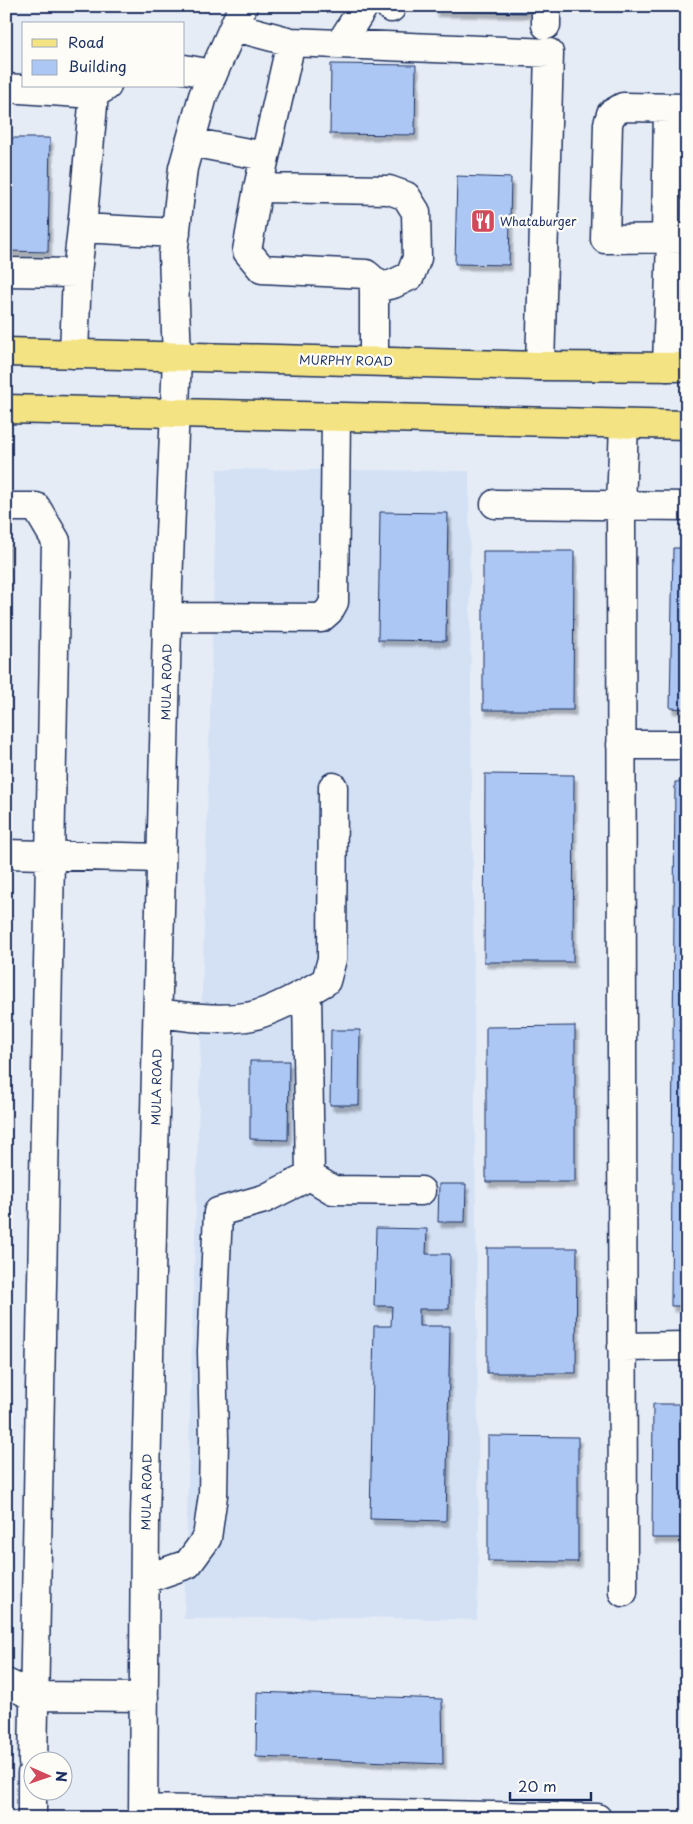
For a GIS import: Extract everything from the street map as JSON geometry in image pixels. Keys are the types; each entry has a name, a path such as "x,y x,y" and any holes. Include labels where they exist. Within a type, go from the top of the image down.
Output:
{"main road":[{"name":"MURPHY ROAD","path":"6,352 540,366 677,367"},
{"path":"6,409 687,425"}],"street":[{"path":"340,44 382,7"},
{"path":"239,17 290,42 549,53 540,366"},
{"name":"MULA ROAD","path":"143,1814 145,1579 161,858 177,357 173,255 183,168 190,142 203,96 239,17"},
{"path":"290,42 258,188 247,251 262,269 366,274 373,280 374,361"},
{"path":"185,69 213,74"},
{"path":"6,88 100,90 76,274 74,354"},
{"path":"674,239 605,240 608,124 611,114 623,107 677,108 674,239 677,367"},
{"path":"190,142 265,156"},
{"path":"258,188 389,190 406,196 416,212 417,258 410,276 393,284 374,288"},
{"path":"82,228 176,233"},
{"path":"6,272 76,274"},
{"path":"168,617 321,618 329,611 334,602 336,417"},
{"path":"623,1592 621,505 624,424"},
{"path":"495,504 687,506"},
{"path":"6,507 36,508 56,541 33,1752"},
{"path":"621,745 687,744"},
{"path":"158,1013 203,1019 248,1017 326,982 332,958 334,786"},
{"path":"6,854 161,858"},
{"path":"307,992 310,1176"},
{"path":"310,1176 333,1190 420,1191"},
{"path":"145,1579 188,1564 206,1538 212,1494 214,1439 212,1351 218,1212 264,1199 310,1176"},
{"path":"622,1347 687,1346"},
{"path":"6,1683 34,1696 144,1698"},
{"path":"32,1802 32,1818"},
{"path":"143,1814 597,1818"}],"shaded area":[{"path":"217,469 469,471 479,1524 477,1620 360,1617 184,1619"}],"building":[{"path":"435,6 529,6 528,13 435,11"},
{"path":"331,64 416,65 415,135 330,134"},
{"path":"10,138 50,138 48,252 7,251"},
{"name":"Whataburger","path":"457,176 511,178 509,265 455,264"},
{"path":"380,512 448,513 446,641 378,640"},
{"path":"6,540 9,540 7,724 6,724"},
{"path":"673,548 687,548 687,709 670,708"},
{"path":"483,551 574,551 573,710 483,710"},
{"path":"485,774 574,775 573,962 484,962"},
{"path":"675,782 687,782 687,1306 671,1306"},
{"path":"575,1026 575,1182 486,1182 486,1027"},
{"path":"331,1030 360,1030 359,1105 330,1105"},
{"path":"250,1061 289,1061 288,1140 250,1139"},
{"path":"439,1184 466,1184 465,1222 438,1222"},
{"path":"376,1228 427,1229 426,1254 450,1254 449,1309 419,1309 419,1326 450,1326 446,1521 370,1519 374,1326 391,1326 392,1306 374,1306"},
{"path":"487,1248 577,1248 576,1373 487,1373"},
{"path":"653,1404 687,1404 687,1538 652,1538"},
{"path":"488,1436 578,1437 578,1562 488,1561"},
{"path":"257,1692 442,1699 443,1764 256,1757"}],"place":[{"name":"Whataburger","path":"483,221"}]}
